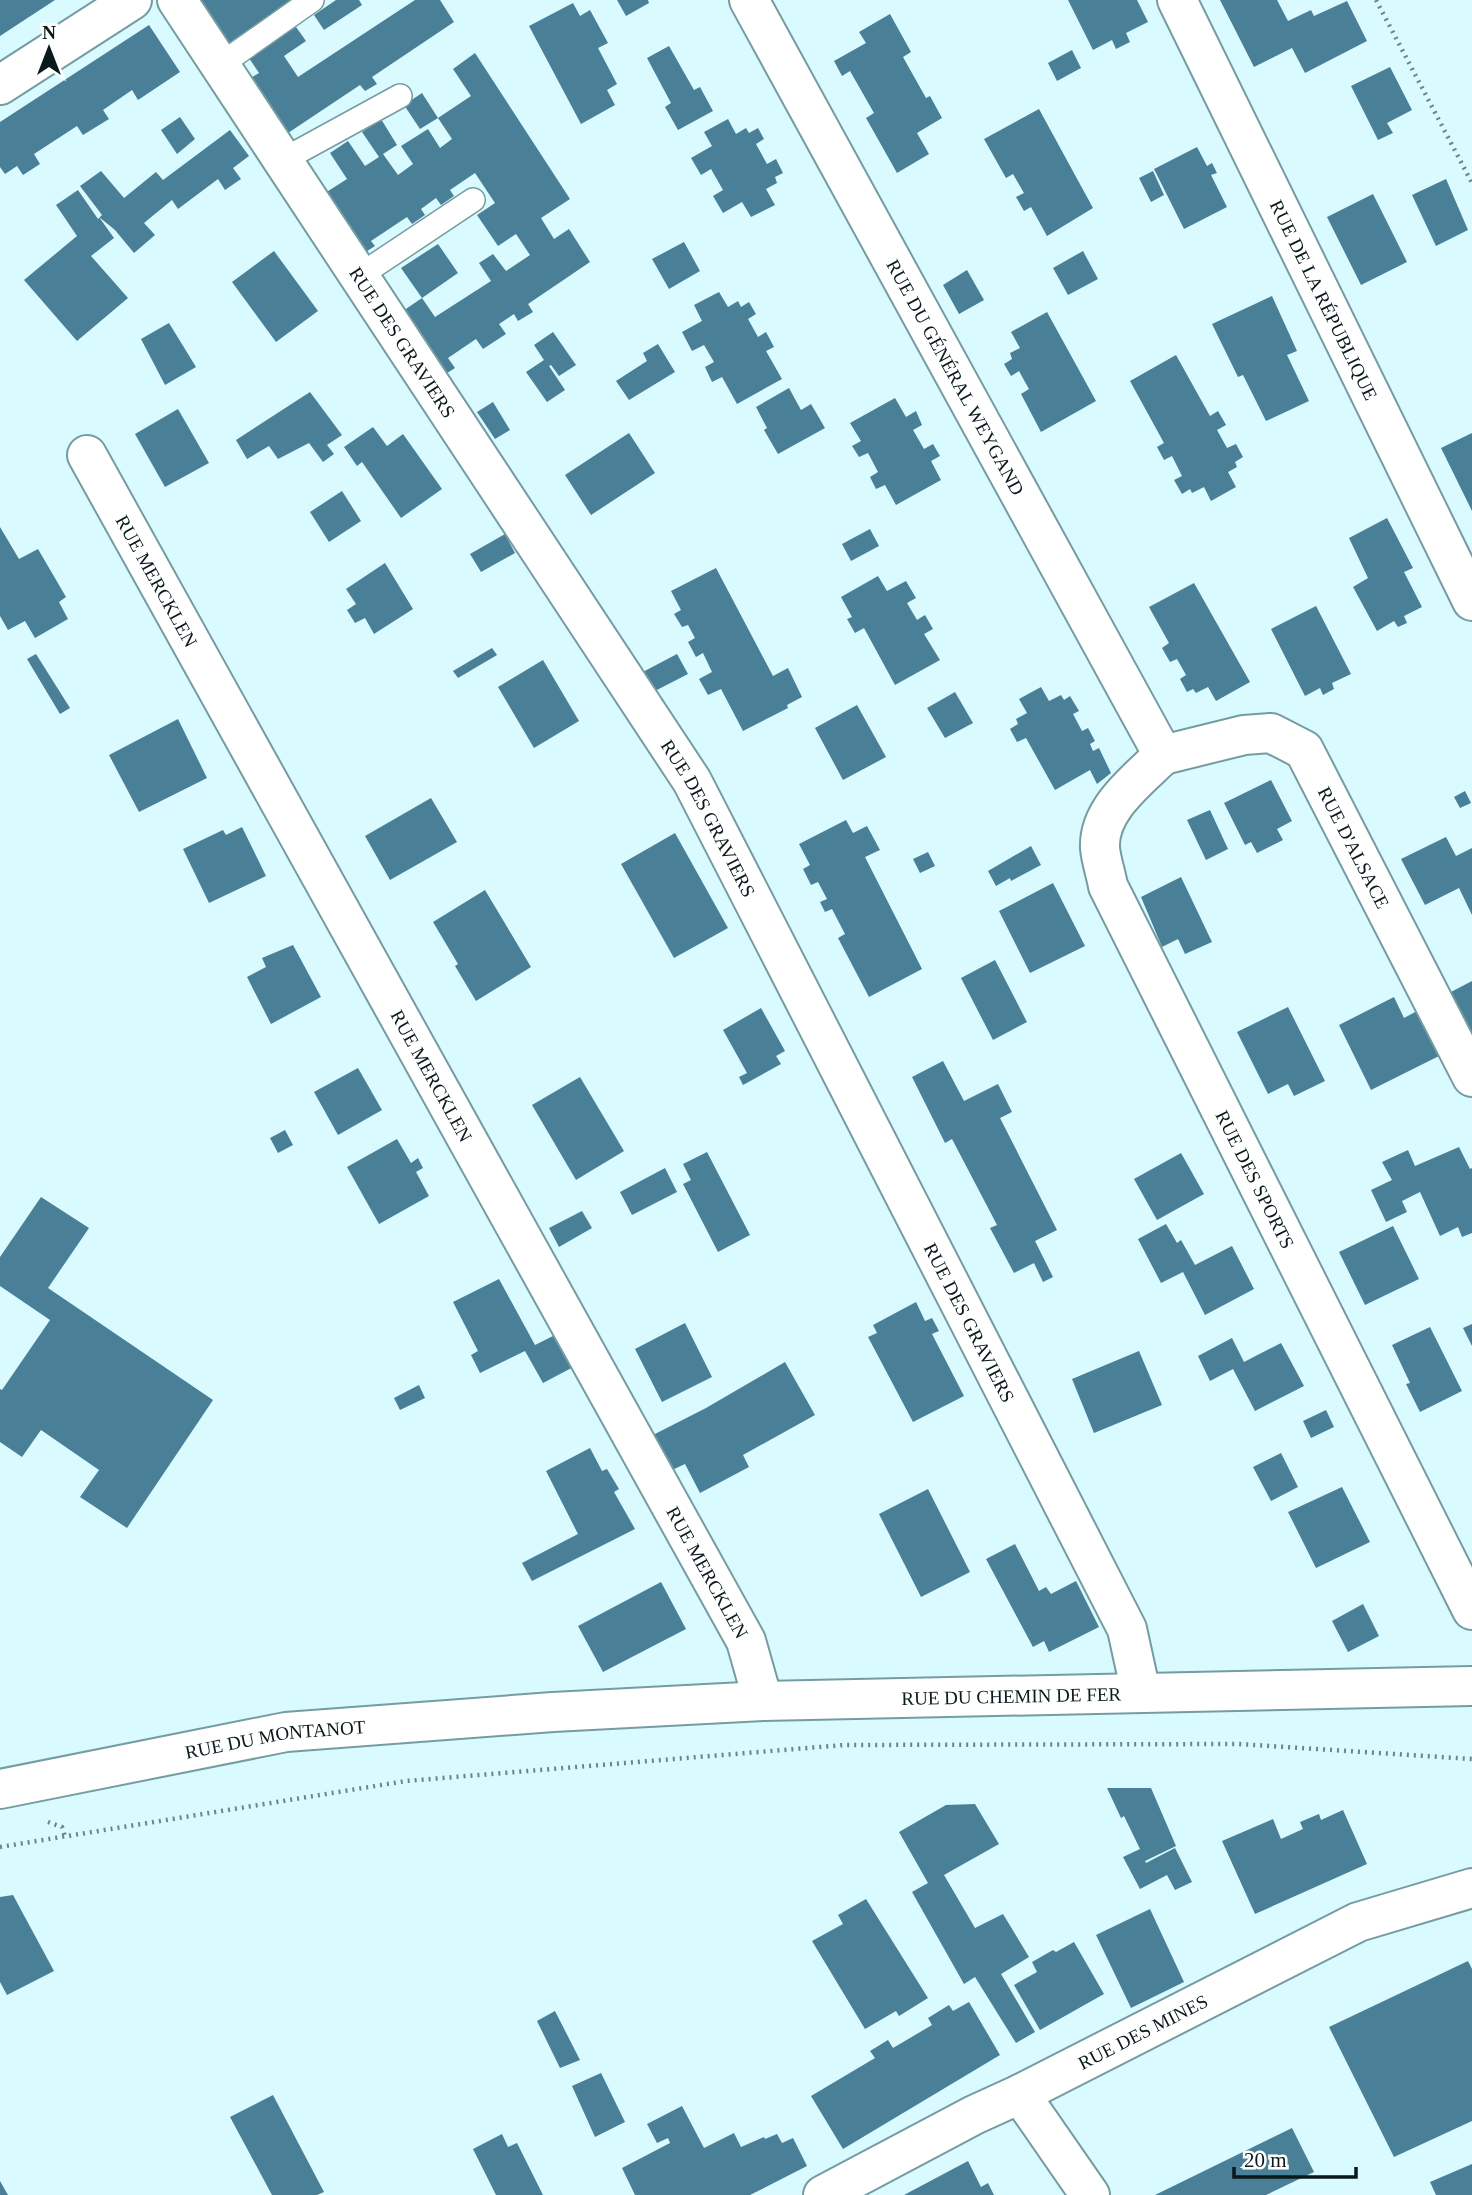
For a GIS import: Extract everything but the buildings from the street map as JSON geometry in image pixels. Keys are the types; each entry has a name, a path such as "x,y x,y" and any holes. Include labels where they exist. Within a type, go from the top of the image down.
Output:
{"street":[{"path":"0,85 132,0"},
{"name":"RUE DES GRAVIERS","path":"177,0 692,781 1127,1629 1141,1693"},
{"name":"RUE DU GÉNÉRAL WEYGAND","path":"749,0 1163,754"},
{"name":"RUE DE LA RÉPUBLIQUE","path":"1177,0 1472,601"},
{"name":"RUE MERCKLEN","path":"87,455 746,1641 763,1702"},
{"name":"RUE D'ALSACE","path":"1163,754 1244,736 1271,733 1304,750 1472,1077"},
{"name":"RUE DES SPORTS","path":"1163,754 1118,800 1103,825 1100,848 1108,886 1472,1610"},
{"name":"RUE DU CHEMIN DE FER","path":"554,1712 763,1702 1472,1686"},
{"name":"RUE DU MONTANOT","path":"0,1789 286,1732 554,1712"},
{"name":"RUE DES MINES","path":"823,2195 974,2115 1358,1922 1472,1888"},
{"path":"1020,2094 1090,2195"}],"lane":[{"path":"220,65 312,0"},
{"path":"282,160 400,96"},
{"path":"359,276 473,200"}],"path":[{"path":"1377,0 1472,184"},
{"path":"0,1847 406,1781 844,1745 1239,1744 1472,1759"}]}
